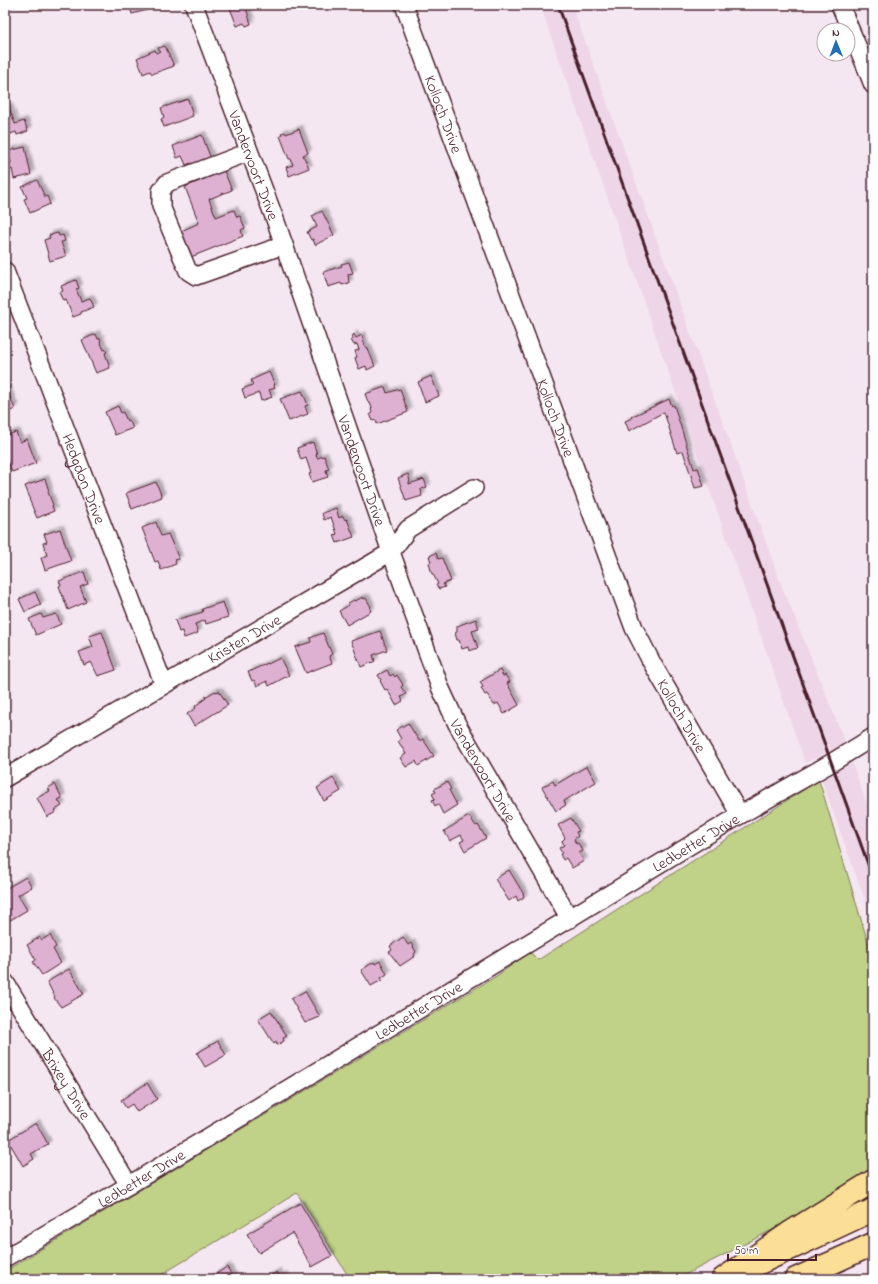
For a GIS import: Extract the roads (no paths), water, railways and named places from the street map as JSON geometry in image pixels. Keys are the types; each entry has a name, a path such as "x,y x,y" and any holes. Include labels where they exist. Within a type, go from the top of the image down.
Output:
{"main road":[{"path":"724,1279 791,1232 873,1181"},
{"path":"724,1279 873,1210"},
{"path":"796,1279 873,1244"}],"street":[{"name":"Vandervoort Drive","path":"194,5 284,245 390,552 440,687 457,724 570,919"},
{"name":"Kolloch Drive","path":"404,5 634,628 652,663 740,815"},
{"path":"840,5 873,85"},
{"path":"249,152 167,183 161,191 161,206 188,271 196,276 284,245"},
{"name":"Hedgdon Drive","path":"5,271 164,685"},
{"name":"Kristen Drive","path":"5,778 390,552 408,529 474,488"},
{"name":"Ledbetter Drive","path":"5,1258 129,1185 740,815 832,763 873,736"},
{"name":"Brixey Drive","path":"5,982 129,1185"}],"railway":[{"path":"558,5 873,878"}]}
